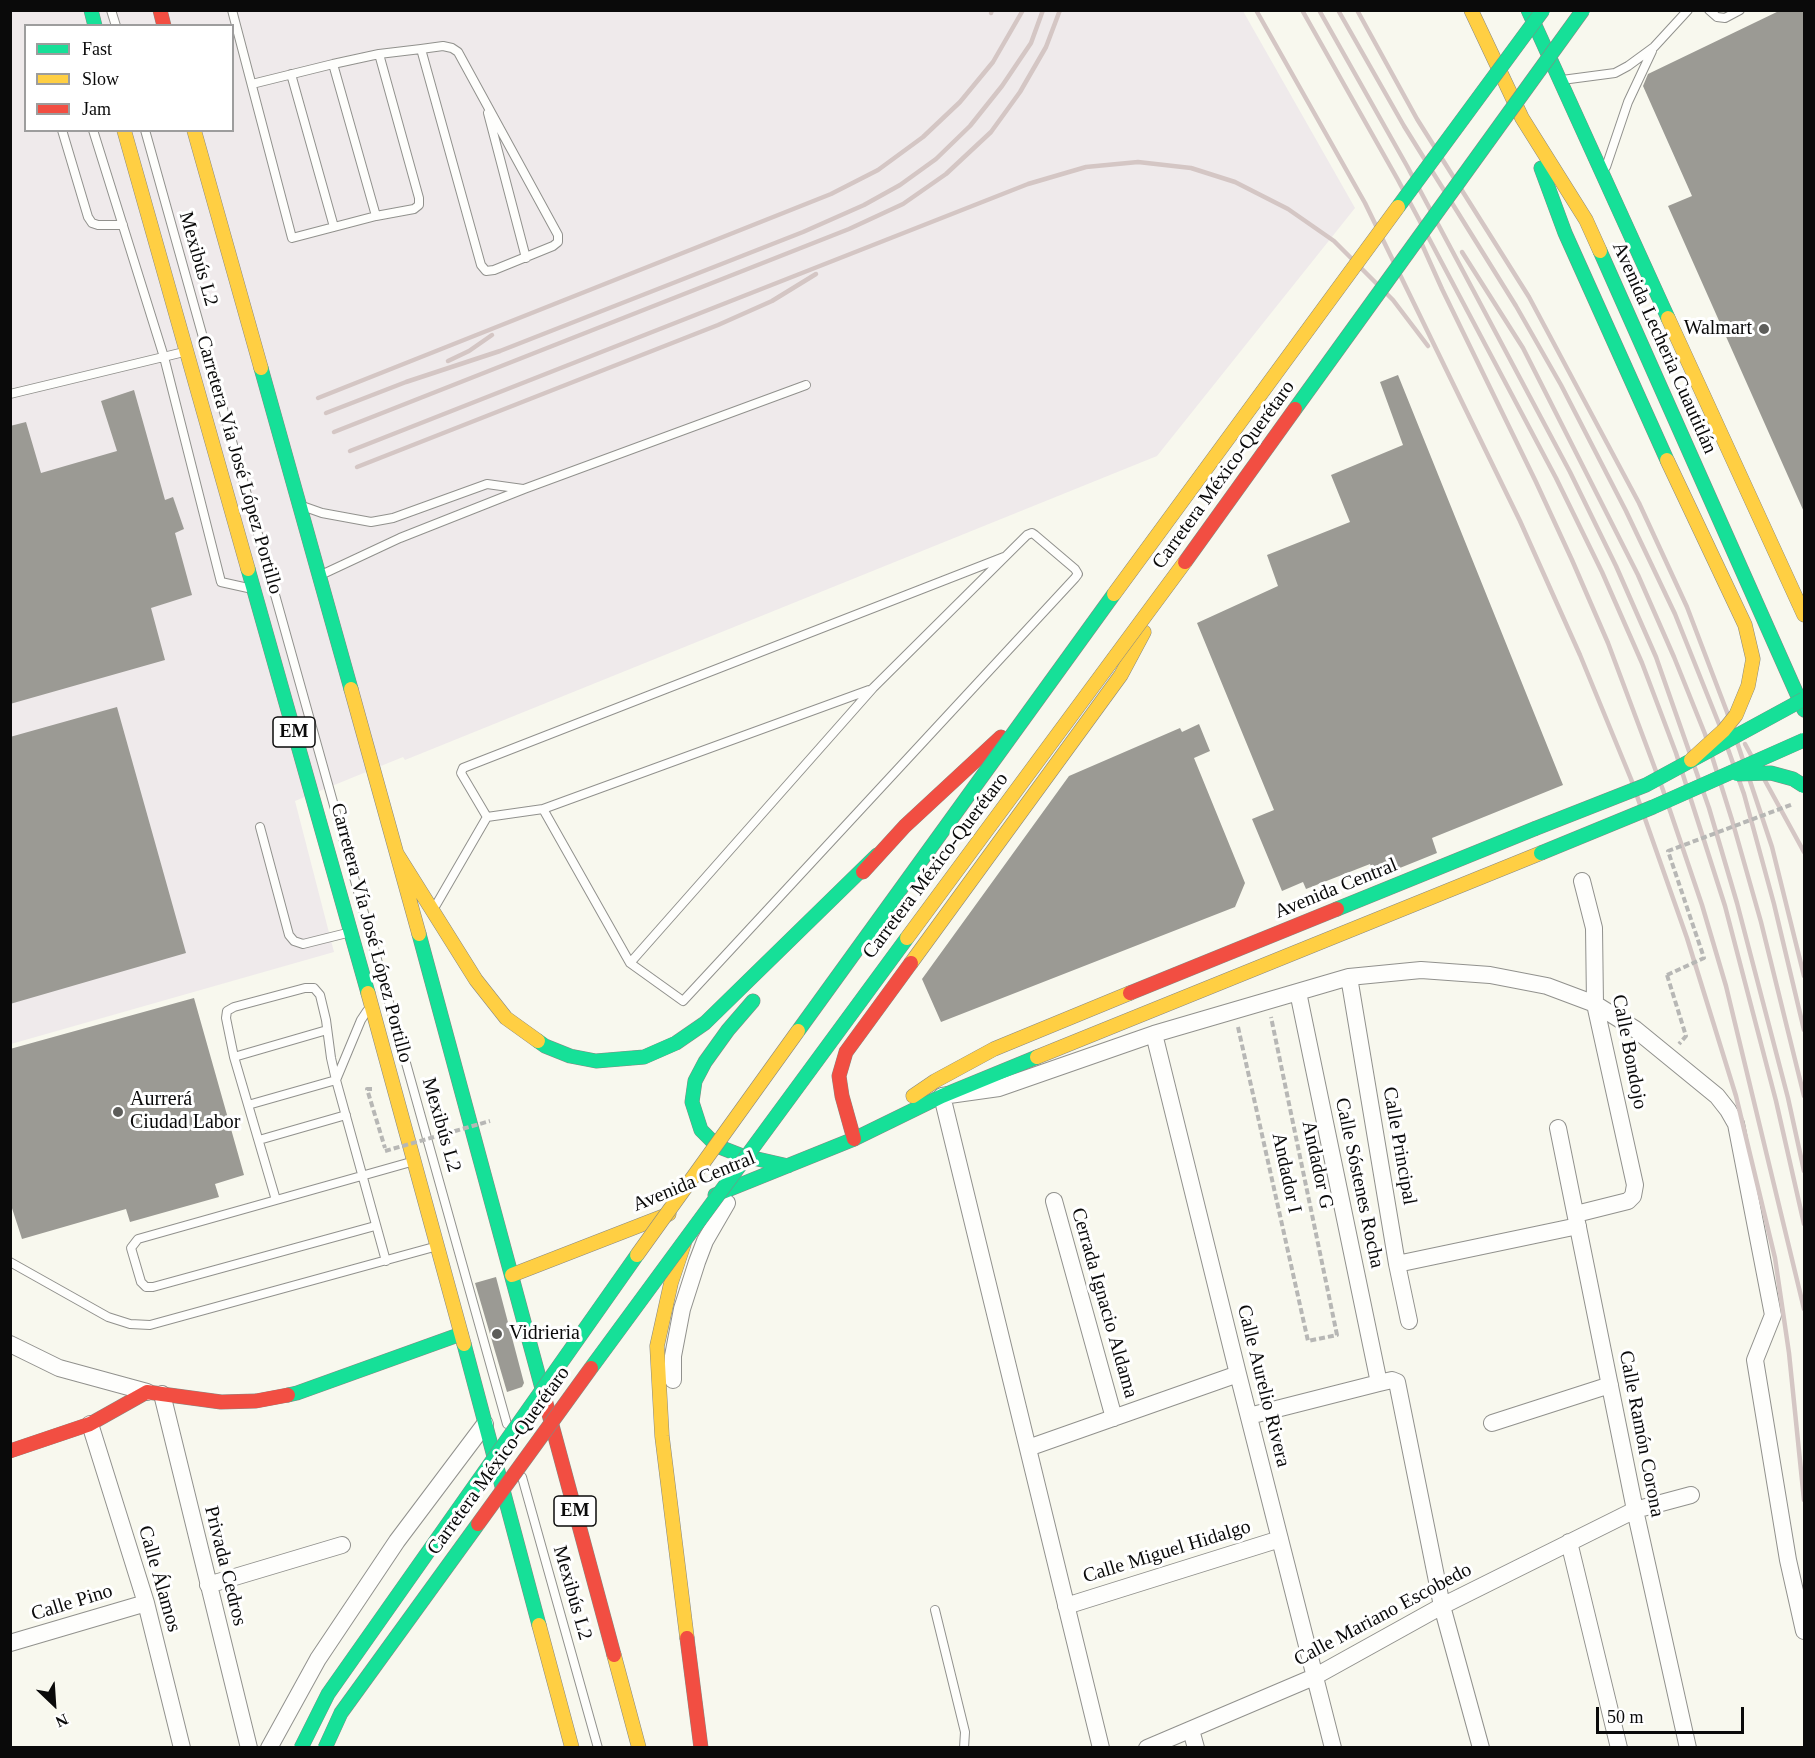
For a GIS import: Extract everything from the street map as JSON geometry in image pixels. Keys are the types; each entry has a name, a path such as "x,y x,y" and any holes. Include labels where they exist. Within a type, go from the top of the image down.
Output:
{"main road":[{"name":"Avenida Lecheria Cuautitlán","path":"1472,10 1522,118 1586,220 1804,710"},
{"name":"Avenida Lecheria Cuautitlán","path":"1528,10 1804,615"},
{"name":"Carretera México-Querétaro","path":"301,1748 328,1694 660,1223 1030,710 1543,10"},
{"name":"Carretera México-Querétaro","path":"325,1748 341,1713 687,1235 1175,575 1583,10"},
{"path":"1522,118 1565,233 1745,626 1753,658 1748,686 1736,715 1724,730 1691,760"},
{"name":"Carretera Vía José López Portillo","path":"125,132 438,1246 572,1748"},
{"name":"EM","path":"195,132 397,854 639,1748"},
{"path":"854,1139 839,1076 846,1053 1121,675 1175,575"},
{"name":"Avenida Central","path":"888,1121 910,1099 935,1081 994,1049 1646,785 1804,699"},
{"path":"397,854 476,980 506,1018 545,1046 570,1056 596,1061 644,1056 676,1043 705,1023 905,826 1030,710"},
{"name":"Avenida Central","path":"512,1275 854,1139 942,1096 1653,807 1804,740"},
{"path":"1726,774 1771,773 1793,779 1804,786"},
{"path":"780,969 877,855"},
{"path":"758,995 728,1030 705,1062 695,1081 692,1102 701,1130 717,1146 740,1155 788,1166"},
{"path":"687,1235 671,1283 657,1346 662,1436 701,1748"},
{"path":"10,1451 90,1424 154,1393 221,1402 256,1401 277,1397 461,1334"}],"street":[{"name":"Calle Bondojo","path":"1577,1220 1628,1201 1633,1196 1635,1185 1595,1004 1594,928 1582,881"},
{"path":"1101,1748 942,1096 999,1088 1154,1034 1349,977 1421,970 1490,975 1547,986 1595,1004 1635,1029 1717,1096 1728,1110 1736,1124 1773,1315 1755,1360 1788,1560 1804,1631"},
{"name":"Calle Principal","path":"1349,977 1397,1264 1409,1322"},
{"name":"Calle Sóstenes Rocha","path":"1299,992 1379,1383"},
{"name":"Calle Aurelio Rivera","path":"1154,1034 1333,1748"},
{"name":"Calle Ramón Corona","path":"1558,1128 1635,1510 1688,1748"},
{"path":"716,1748 697,1607 676,1419 673,1387 674,1356 682,1309 705,1241 728,1201 744,1184"},
{"name":"Cerrada Ignacio Aldama","path":"1054,1201 1114,1418"},
{"path":"1397,1264 1577,1220"},
{"path":"10,1344 59,1368 154,1393"},
{"path":"1028,1448 1238,1374"},
{"path":"1249,1416 1392,1380 1397,1382 1442,1606 1481,1748"},
{"path":"1492,1423 1610,1385"},
{"name":"Privada Cedros","path":"154,1393 208,1585 249,1748"},
{"name":"Calle Álamos","path":"90,1424 146,1603 182,1748"},
{"path":"269,1748 325,1649 397,1541 485,1424"},
{"name":"Calle Mariano Escobedo","path":"1147,1748 1314,1677 1442,1606 1635,1510 1691,1495"},
{"path":"341,1748 356,1716 458,1556 493,1511 505,1500"},
{"name":"Calle Miguel Hidalgo","path":"1066,1606 1280,1539"},
{"path":"1569,1542 1619,1748"},
{"path":"208,1585 342,1545"},
{"name":"Calle Pino","path":"10,1643 146,1603"},
{"path":"1191,1730 1196,1748"}],"lane":[{"path":"232,10 292,238 376,216 414,209 418,205 419,198 379,54"},
{"path":"1560,80 1615,73 1628,66 1653,48 1688,10"},
{"path":"1709,10 1717,17 1725,18 1740,10"},
{"path":"252,84 379,54 443,46 452,48 458,52 558,235 558,242 553,246 526,258 486,271 481,265 421,49"},
{"path":"1603,175 1628,102 1653,48"},
{"path":"333,64 376,216"},
{"path":"291,74 334,227"},
{"path":"485,101 526,258"},
{"path":"63,132 88,217 92,223 98,225 123,225"},
{"path":"94,132 164,357 221,582 254,590"},
{"name":"Mexibús L2","path":"146,132 514,1447"},
{"path":"10,394 187,351"},
{"path":"320,575 400,538 524,489 806,385"},
{"path":"300,506 322,513 371,522 393,518 487,484 524,489"},
{"path":"543,809 630,963 683,1001 1078,574 1032,533 873,688 630,963"},
{"path":"487,817 461,773 463,768 1007,555"},
{"path":"487,817 543,809 873,688"},
{"path":"433,911 487,817"},
{"path":"260,827 289,935 294,941 303,944 351,932"},
{"path":"276,1200 234,1057 226,1018 227,1011 234,1007 305,988 314,988 320,995 336,1080 386,1261"},
{"path":"336,1080 361,1020 371,1006"},
{"path":"234,1057 327,1030"},
{"path":"248,1105 336,1080"},
{"path":"259,1140 346,1115"},
{"path":"375,1226 153,1287 146,1287 141,1282 131,1248 138,1239 413,1161"},
{"path":"10,1262 108,1317 130,1324 150,1325 438,1246"},
{"path":"531,1388 537,1410"},
{"path":"540,1422 546,1444"},
{"name":"Mexibús L2","path":"517,1459 598,1748"},
{"path":"935,1610 965,1732 964,1748"}],"path":[{"path":"1669,1056 1686,1036 1667,975 1704,958 1668,851 1797,803"},
{"name":"Andador G","path":"1268,1001 1337,1335 1308,1341"},
{"name":"Andador I","path":"1235,1011 1308,1341"},
{"path":"386,1151 489,1121"}],"shaded area":[{"path":"11,11 1243,11 1355,208 1157,456 405,760 403,757 295,801 334,952 11,1044"}],"building":[{"name":"Walmart","path":"1781,10 1804,10 1804,512 1668,206 1692,196 1643,86 1648,74"},
{"path":"1398,375 1563,785 1432,838 1437,853 1375,878 1370,864 1306,889 1303,882 1282,891 1252,819 1274,810 1197,623 1278,586 1267,555 1350,522 1331,475 1403,445 1380,382"},
{"path":"134,390 165,500 173,497 184,529 175,533 192,595 151,608 165,660 10,704 10,426 26,422 41,473 117,451 101,401"},
{"path":"117,707 186,953 10,1004 10,737"},
{"path":"1199,724 1210,751 1194,758 1245,883 1235,907 941,1022 922,979 1069,776 1180,728 1182,732"},
{"name":"Aurrerá Ciudad Labor","path":"194,998 244,1175 215,1184 219,1197 130,1222 126,1209 22,1239 10,1202 10,1049"},
{"path":"496,1277 524,1383 522,1387 507,1392 475,1283"}],"railway":[{"path":"318,398 831,194 878,170 923,137 960,102 993,62 1023,10"},
{"path":"326,413 406,382 500,351 803,232 864,205 900,185 936,159 970,126 1002,86 1031,43 1043,10"},
{"path":"334,432 849,229 903,204 946,174 991,132 1020,92 1046,47 1060,10"},
{"path":"1256,10 1365,203 1520,521 1580,655 1631,779 1687,938 1736,1096 1775,1258 1789,1353 1804,1500"},
{"path":"1302,10 1398,180 1556,478 1602,572 1642,663 1676,753 1725,906 1776,1101 1804,1224"},
{"path":"1319,10 1407,166 1570,472 1616,566 1656,657 1709,808 1737,903 1788,1098 1804,1171"},
{"path":"1338,10 1404,126 1516,306 1561,385 1626,511 1675,614 1744,794 1774,904 1804,1030"},
{"path":"1357,10 1417,119 1529,297 1639,503 1687,607 1727,712 1772,847 1804,976"},
{"path":"350,451 1028,184 1086,167 1138,162 1191,168 1235,182 1288,209 1334,241 1393,300 1428,346"},
{"path":"1420,240 1572,560 1608,643 1663,790 1702,905 1726,986 1804,1309"},
{"path":"1462,252 1523,348 1638,575 1674,657 1705,734 1732,820 1761,922 1804,1096"},
{"path":"357,467 718,325 772,301 816,274"},
{"path":"448,361 469,351 492,335"},
{"path":"1745,744 1804,852"}],"traffic: fast":[{"path":"91,10 94,24"},
{"path":"1528,10 1668,318"},
{"path":"1398,207 1543,10"},
{"path":"1295,409 1583,10"},
{"path":"1541,168 1565,233 1667,460"},
{"path":"1600,251 1804,710"},
{"path":"261,368 351,689"},
{"path":"248,569 368,993"},
{"path":"798,1031 1114,594"},
{"path":"1534,829 1646,785 1804,699"},
{"path":"1541,853 1653,807 1804,740"},
{"path":"1737,774 1771,773 1793,779 1804,786"},
{"path":"1337,909 1534,829"},
{"path":"538,1041 570,1056 596,1061 644,1057 676,1043 705,1023 877,855"},
{"path":"419,934 543,1392"},
{"path":"591,1368 907,938"},
{"path":"753,1001 705,1062 695,1081 692,1102 701,1130 717,1146 740,1155 788,1166"},
{"path":"715,1195 854,1139 942,1096 1037,1057"},
{"path":"301,1748 328,1694 637,1255"},
{"path":"288,1395 461,1334"},
{"path":"464,1344 539,1625"},
{"path":"325,1748 341,1713 478,1524"}],"traffic: slow":[{"path":"1471,10 1522,118 1586,220 1600,251"},
{"path":"125,132 248,569"},
{"path":"195,132 261,368"},
{"path":"1114,594 1398,207"},
{"path":"1668,318 1804,615"},
{"path":"1667,460 1745,625 1753,659 1748,686 1736,715 1724,730 1691,760"},
{"path":"907,938 1185,562"},
{"path":"911,963 1121,675 1144,632"},
{"path":"351,689 419,934"},
{"path":"1037,1057 1541,853"},
{"path":"397,854 476,980 506,1018 538,1041"},
{"path":"368,993 464,1344"},
{"path":"913,1096 935,1081 994,1049 1130,993"},
{"path":"637,1255 798,1031"},
{"path":"512,1275 669,1214"},
{"path":"684,1244 671,1283 657,1346 662,1436 687,1638"},
{"path":"539,1625 572,1748"},
{"path":"614,1655 639,1748"}],"traffic: jam":[{"path":"160,10 164,24"},
{"path":"1185,562 1295,409"},
{"path":"863,872 905,826 1001,737"},
{"path":"1130,993 1337,909"},
{"path":"854,1139 839,1076 846,1052 911,963"},
{"path":"478,1524 591,1368"},
{"path":"10,1451 90,1424 147,1392 221,1402 256,1401 288,1395"},
{"path":"543,1392 614,1655"},
{"path":"687,1638 701,1748"}],"place":[{"name":"Walmart","path":"1764,329"},
{"name":"Aurrerá Ciudad Labor","path":"118,1112"},
{"name":"Vidrieria","path":"497,1334"}]}
